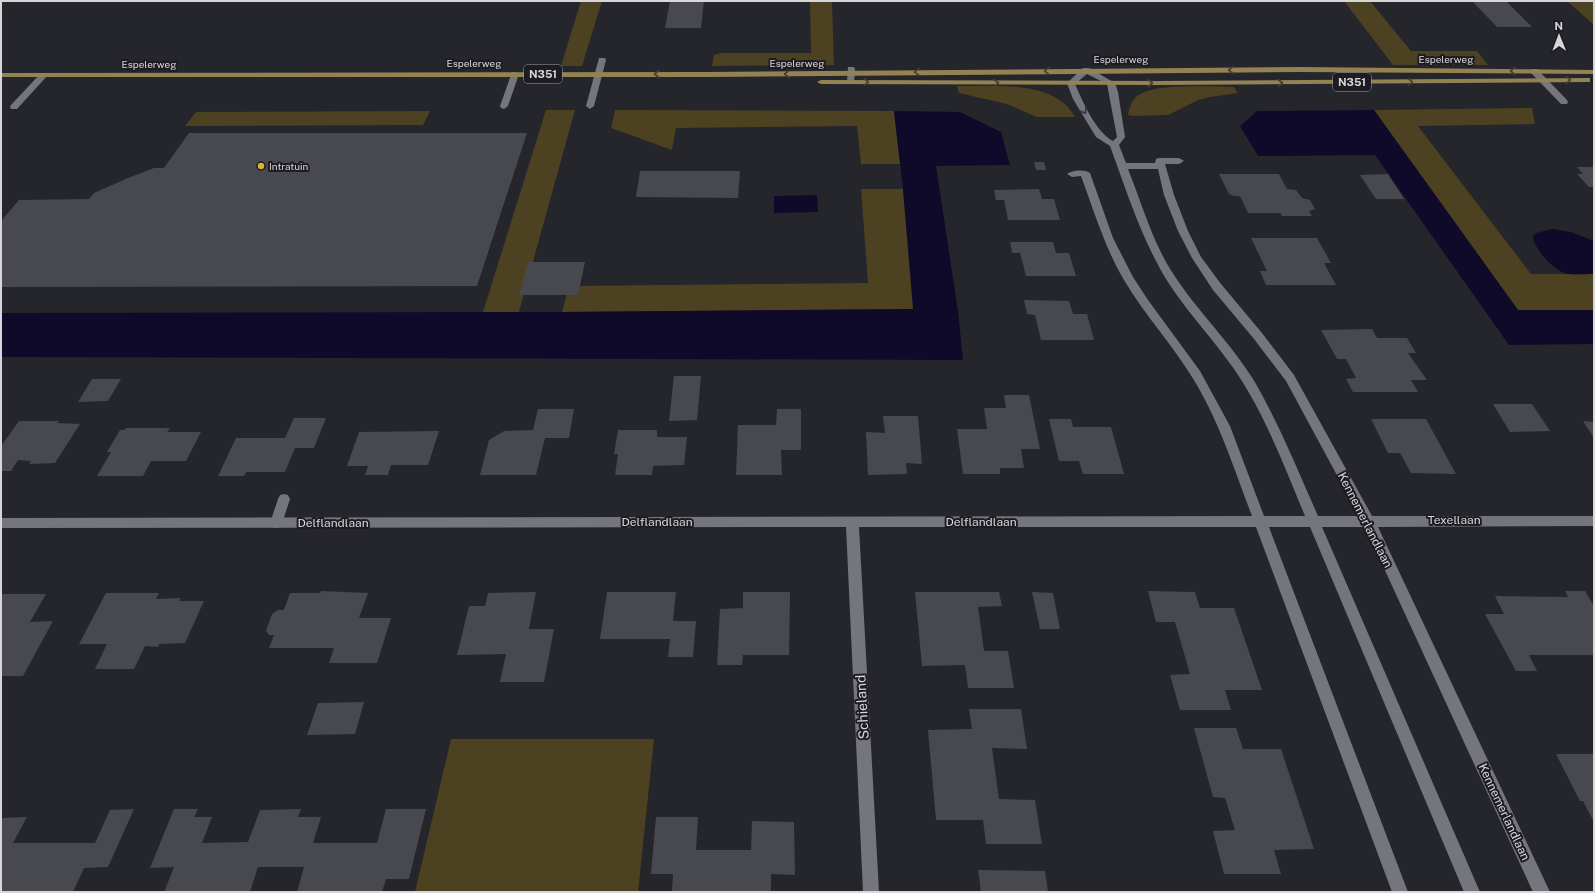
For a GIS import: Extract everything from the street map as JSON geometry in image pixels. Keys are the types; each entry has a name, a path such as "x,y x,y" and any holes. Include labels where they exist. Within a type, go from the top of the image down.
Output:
{"main road":[{"name":"Espelerweg","path":"1,75 598,78 1086,70 1594,72"},
{"name":"Espelerweg","path":"851,75 1071,83 1594,80"},
{"name":"Espelerweg","path":"1,82 514,78"}],"street":[{"path":"590,106 602,60"},
{"path":"1114,145 1121,137 1114,92 1111,83 1086,70 1071,83 1077,99 1100,137 1114,145 1151,241 1161,262 1177,287 1226,349 1251,386 1276,433 1472,892"},
{"path":"1534,71 1564,102"},
{"path":"14,107 44,75"},
{"path":"504,106 514,78"},
{"path":"1121,166 1161,166 1159,161 1179,161"},
{"name":"Kennemerlandlaan","path":"1161,166 1169,195 1183,231 1196,258 1217,287 1258,336 1290,378 1368,520 1542,892"},
{"path":"1072,174 1086,174 1108,238 1128,278 1144,303 1183,355 1212,402 1224,426 1400,892"},
{"path":"276,523 284,499"},
{"name":"Schieland","path":"852,521 871,892"},
{"name":"Texellaan","path":"1314,521 1594,521"},
{"name":"Delflandlaan","path":"1,524 1314,521"}],"shaded area":[{"path":"581,1 602,1 582,66 561,66"},
{"path":"810,1 832,1 834,65 712,66 714,55 721,53 811,53"},
{"path":"1344,1 1370,1 1411,51 1477,51 1488,65 1393,65"},
{"path":"1567,1 1594,1 1594,25"},
{"path":"957,86 1005,86 1039,91 1054,97 1066,105 1075,117 1037,117 1007,104 959,93"},
{"path":"1168,87 1234,87 1238,93 1198,100 1168,115 1128,115 1130,106 1135,98 1150,90"},
{"path":"1532,108 1535,124 1418,126 1531,274 1594,274 1594,310 1518,310 1374,110"},
{"path":"546,110 575,110 519,312 483,312"},
{"path":"615,110 894,111 900,164 861,164 857,126 676,128 672,150 611,128"},
{"path":"1374,110 1518,310 1594,310 1594,344 1509,345 1375,155 1258,156 1240,126 1257,111"},
{"path":"430,111 423,125 185,126 196,112"},
{"path":"894,111 960,112 1001,132 1010,165 936,166 958,311 963,360 1,357 1,313 562,312 913,309 903,189"},
{"path":"861,189 903,189 914,309 562,312 569,286 868,283"},
{"path":"817,195 818,212 774,213 774,196"},
{"path":"1553,229 1571,232 1594,241 1594,274 1568,274 1557,269 1546,260 1537,248 1533,236 1536,233"},
{"path":"451,739 654,739 638,892 415,892"}],"building":[{"path":"670,1 704,1 701,28 665,28"},
{"path":"1472,1 1506,1 1532,27 1497,27"},
{"path":"189,133 527,133 477,286 1,287 1,221 19,200 89,199 94,193 128,178 154,168 164,168"},
{"path":"1034,162 1044,162 1046,170 1036,170"},
{"path":"1577,167 1594,167 1594,187 1589,187 1577,174 1583,174"},
{"path":"640,171 740,171 738,198 636,197"},
{"path":"1219,174 1279,174 1287,189 1296,190 1302,198 1310,200 1315,209 1309,211 1312,216 1282,216 1280,213 1248,213 1240,196 1229,194"},
{"path":"1388,174 1404,199 1376,199 1360,175"},
{"path":"1039,189 1042,199 1054,199 1060,220 1008,220 1004,200 996,200 994,190"},
{"path":"1251,238 1317,238 1331,263 1324,263 1336,285 1266,285 1260,271 1267,271"},
{"path":"1010,242 1053,242 1056,253 1069,253 1076,276 1026,276 1020,253 1012,253"},
{"path":"528,262 585,262 578,295 519,295"},
{"path":"1024,300 1069,301 1073,314 1087,314 1094,340 1041,340 1035,315 1027,314"},
{"path":"1372,329 1377,338 1407,338 1416,353 1408,353 1427,380 1411,380 1418,392 1353,392 1346,379 1356,378 1346,359 1337,359 1321,330"},
{"path":"674,376 701,376 697,420 669,421"},
{"path":"92,379 121,379 108,401 78,402"},
{"path":"1004,395 1029,395 1040,449 1021,449 1024,468 1000,468 1000,474 963,474 957,429 987,429 984,408 1006,408"},
{"path":"1493,404 1532,404 1550,431 1510,432"},
{"path":"538,409 574,409 569,438 545,438 536,475 480,475 489,440 504,431 533,430"},
{"path":"777,409 801,409 801,450 781,450 782,475 736,475 738,425 776,425"},
{"path":"883,416 918,416 922,464 906,463 907,474 868,475 866,432 885,433"},
{"path":"294,418 326,418 314,448 295,448 285,472 246,472 244,476 218,476 236,438 285,438"},
{"path":"1049,419 1071,419 1073,427 1111,427 1124,474 1083,474 1079,461 1059,461"},
{"path":"1371,419 1426,419 1456,474 1411,473 1400,453 1388,453"},
{"path":"19,421 59,421 57,423 80,424 55,463 29,464 31,461 18,460 11,471 1,471 1,446"},
{"path":"1583,421 1594,422 1594,438"},
{"path":"126,428 170,428 167,432 201,432 186,461 151,461 143,476 97,476 111,452 107,452 120,430 124,430"},
{"path":"618,430 657,430 657,437 687,437 684,465 653,466 652,475 615,475 618,454 614,454"},
{"path":"439,431 428,465 391,465 388,475 365,475 368,466 347,466 359,432"},
{"path":"321,591 368,593 359,618 391,618 377,663 329,663 334,648 269,648 274,635 269,635 266,631 272,614 278,610 284,610 290,593 320,593"},
{"path":"1148,591 1195,592 1200,608 1234,608 1262,690 1225,690 1231,710 1180,710 1170,675 1190,674 1175,622 1156,622"},
{"path":"1565,591 1585,591 1594,606 1594,655 1529,655 1537,671 1516,671 1485,614 1504,614 1495,596 1568,597"},
{"path":"536,592 529,629 554,629 544,682 500,682 506,654 457,655 469,606 485,606 488,593"},
{"path":"607,592 676,592 673,621 696,621 693,657 668,657 670,639 600,639"},
{"path":"743,592 790,592 789,655 743,655 742,665 717,665 720,609 743,608"},
{"path":"915,592 999,592 1002,606 978,607 984,651 1008,651 1014,688 968,688 965,665 922,666"},
{"path":"1032,592 1053,593 1060,629 1040,629"},
{"path":"106,593 159,593 156,599 181,598 179,601 204,601 185,643 159,644 158,647 145,646 134,669 95,669 107,644 79,644"},
{"path":"1,594 46,594 30,622 53,621 23,676 1,676"},
{"path":"364,702 355,734 307,735 318,703"},
{"path":"969,709 1021,709 1027,749 992,748 999,799 1035,800 1042,844 986,844 983,820 936,820 928,730 972,729"},
{"path":"1194,728 1236,728 1243,749 1281,749 1314,849 1274,850 1281,874 1224,874 1213,831 1235,830 1225,798 1213,797"},
{"path":"1556,754 1594,754 1594,822 1583,801 1580,801"},
{"path":"134,809 108,867 84,868 73,892 1,892 1,818 27,817 13,843 95,843 110,810"},
{"path":"174,809 198,809 194,817 212,817 202,843 248,842 260,810 301,809 298,817 321,817 313,843 377,843 386,809 426,809 409,879 386,879 382,892 297,892 304,867 258,867 250,892 164,892 174,867 150,868"},
{"path":"656,817 698,817 696,850 751,850 752,821 794,822 795,875 771,874 771,892 672,892 673,874 651,874"},
{"path":"978,870 1045,871 1048,892 981,892"}],"place":[{"name":"Intratuin","path":"261,166"}]}
